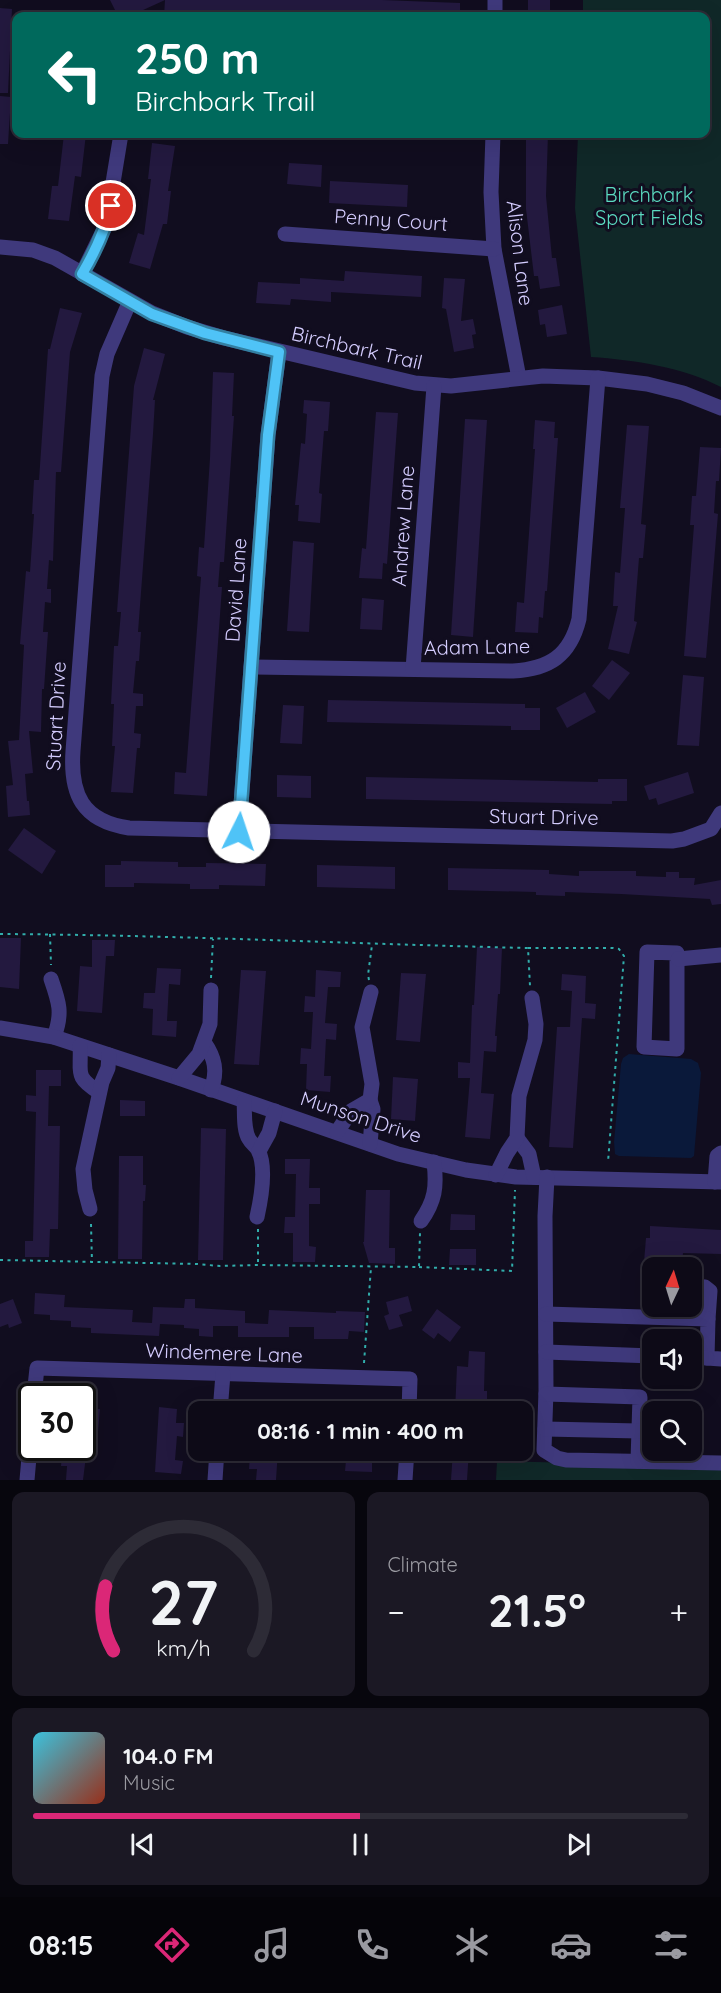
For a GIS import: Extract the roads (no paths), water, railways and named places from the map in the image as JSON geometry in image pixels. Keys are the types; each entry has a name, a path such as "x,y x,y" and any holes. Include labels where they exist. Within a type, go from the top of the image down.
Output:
{"street":[{"path":"82,274 106,225 120,138"},
{"name":"Alison Lane","path":"493,138 491,192 494,249 519,378"},
{"name":"Penny Court","path":"285,234 494,249"},
{"name":"Birchbark Trail","path":"0,247 33,250 45,254 152,314 187,327 279,352 434,386 565,375 647,384 683,393 721,408"},
{"name":"Stuart Drive","path":"130,301 107,354 102,376 73,751 73,782 76,792 86,807 99,819 116,826 239,832 672,841 711,829 721,813"},
{"name":"David Lane","path":"239,832 268,435 279,352"},
{"name":"Adam Lane","path":"251,667 526,670 551,662 567,649 573,639 579,619 598,378"},
{"name":"Andrew Lane","path":"413,669 434,386"},
{"path":"647,952 677,953 678,959 677,1049 644,1047 647,952"},
{"path":"678,959 721,955"},
{"path":"51,979 60,1013 60,1021 54,1037"},
{"path":"179,1078 199,1054 204,1042 210,1024 212,990"},
{"path":"370,1144 373,1109 370,1100 372,1083 362,1027 371,992"},
{"path":"496,1176 517,1138 519,1096 535,1040 536,1024 531,998"},
{"name":"Munson Drive","path":"0,1029 54,1037 398,1154 496,1176 718,1182"},
{"path":"204,1042 215,1062 216,1078 212,1090"},
{"path":"80,1046 81,1077 86,1084 99,1092"},
{"path":"90,1209 83,1169 99,1092 108,1068 109,1055"},
{"path":"337,1132 351,1111 370,1100"},
{"path":"244,1101 248,1138 259,1151 262,1176 257,1216"},
{"path":"259,1151 269,1133 275,1111"},
{"path":"517,1138 529,1154 541,1177 545,1216 544,1450 557,1458 721,1463"},
{"path":"718,1182 715,1163 717,1156 721,1153"},
{"path":"421,1221 432,1205 436,1176 434,1162"},
{"path":"702,1287 710,1291 706,1358"},
{"path":"546,1314 642,1313"},
{"path":"701,1317 708,1319"},
{"path":"546,1352 642,1356"},
{"name":"Windemere Lane","path":"35,1383 37,1368 410,1379 410,1401"},
{"path":"221,1401 223,1374"},
{"path":"546,1394 640,1397 638,1461"},
{"path":"544,1429 639,1431"},
{"path":"27,1480 29,1461"},
{"path":"215,1480 216,1461"},
{"path":"405,1480 406,1461"}],"water":[{"path":"629,1054 691,1059 698,1063 701,1073 694,1156 691,1158 615,1154 621,1064 623,1058"}],"park label":[{"name":"Birchbark Sport Fields","path":"649,206"}]}
